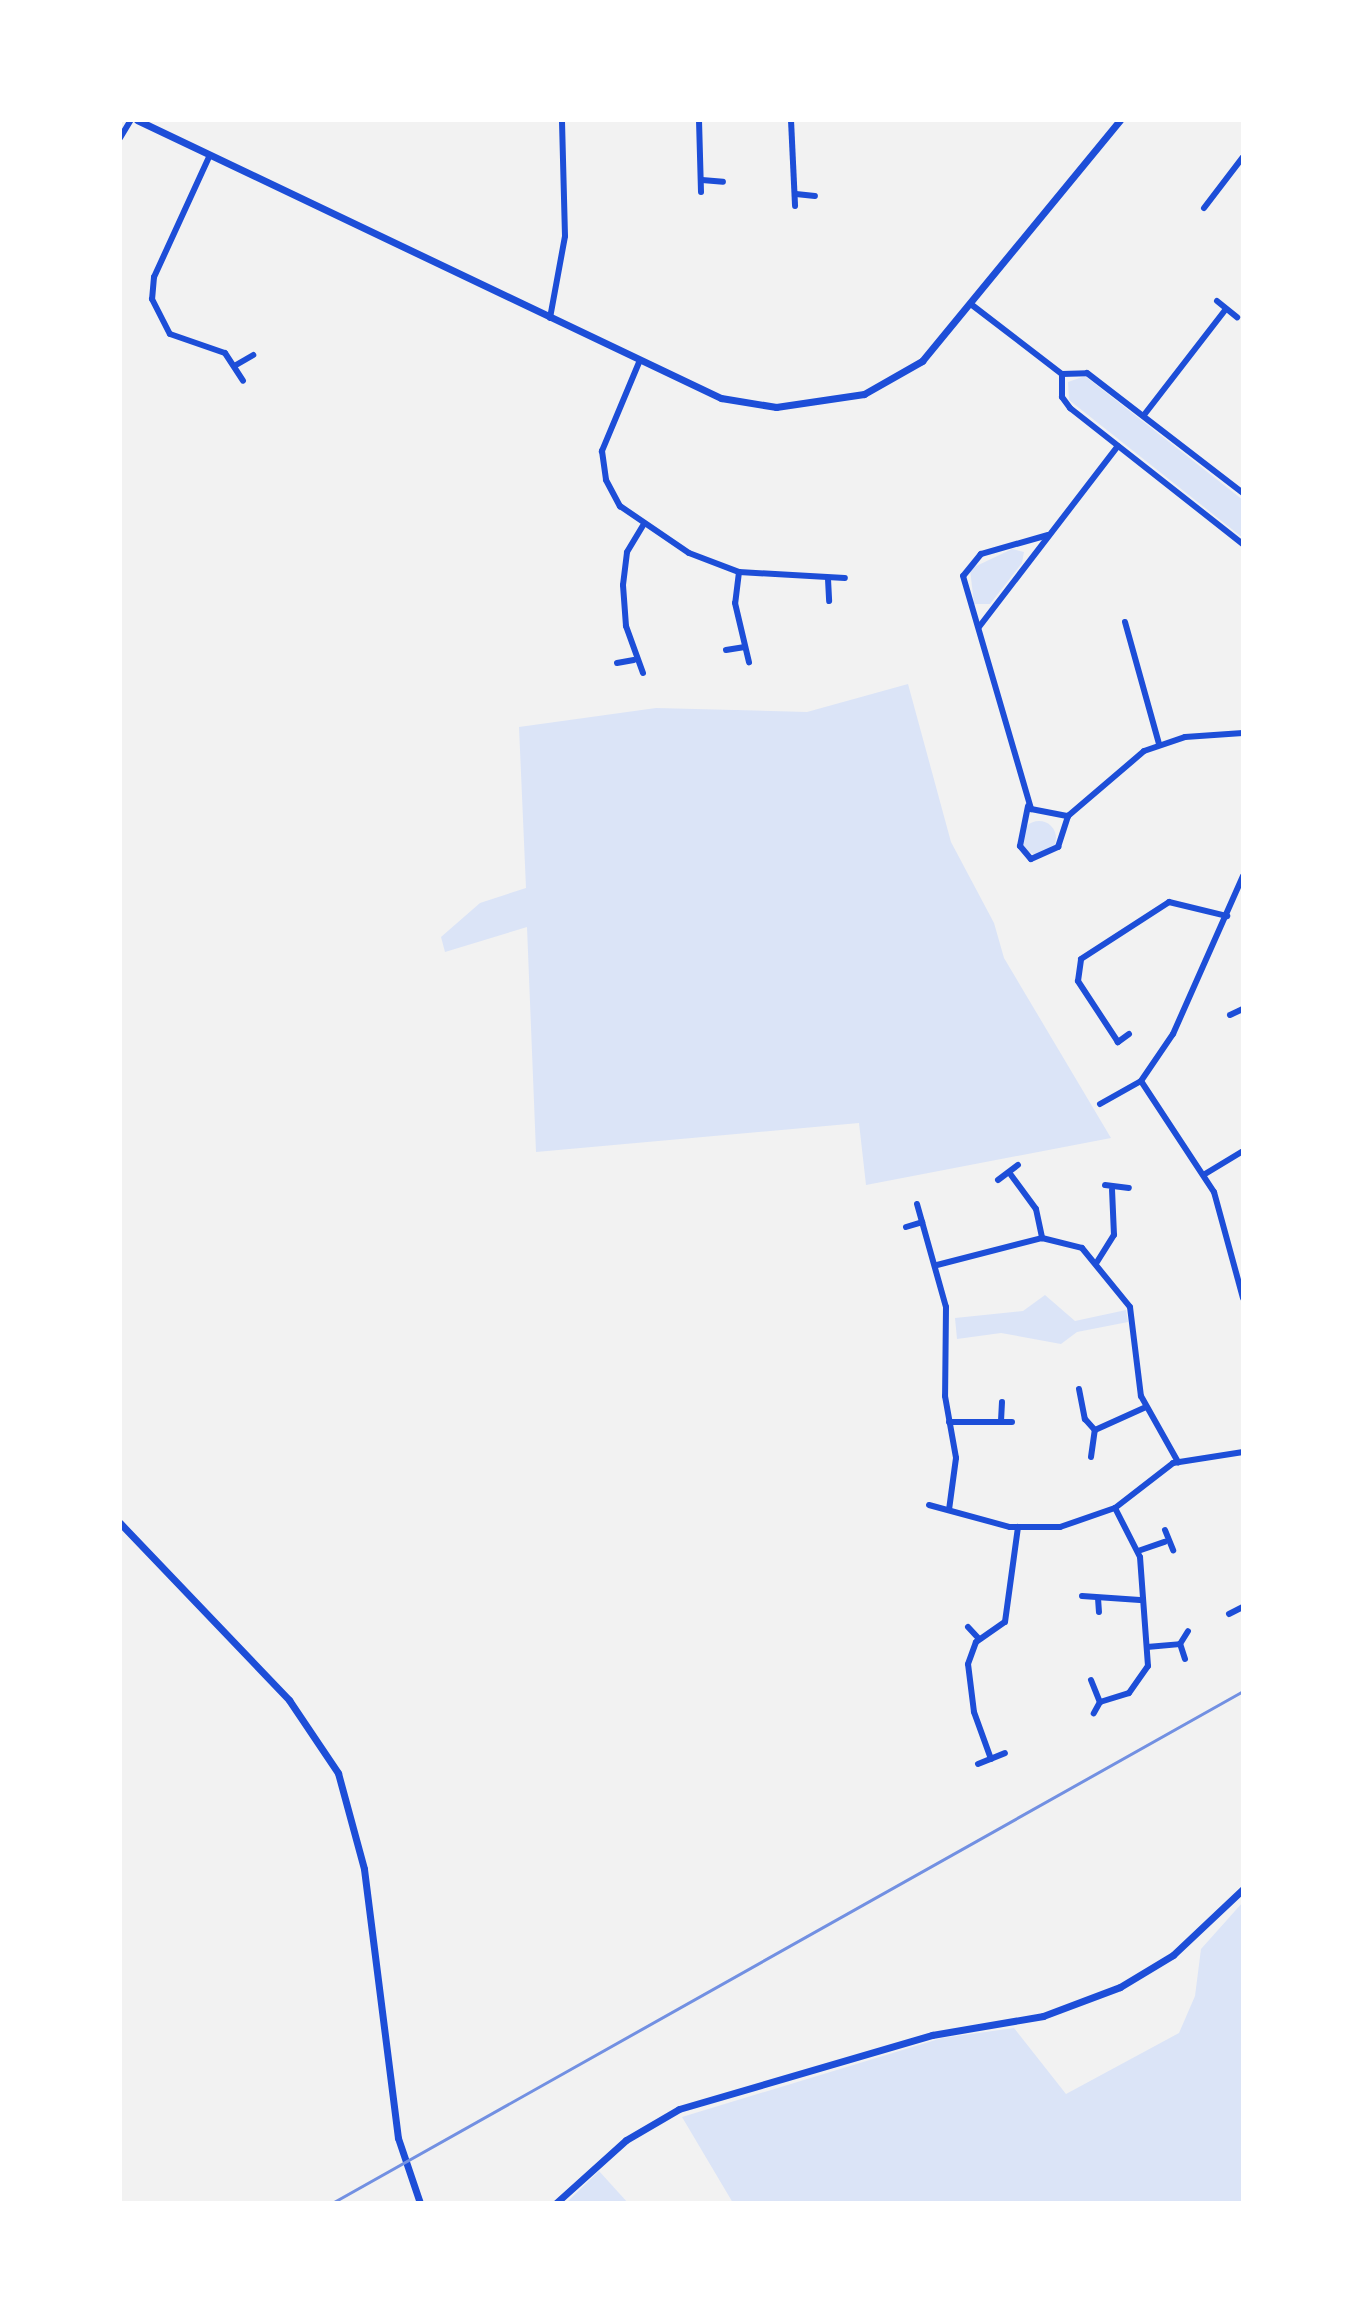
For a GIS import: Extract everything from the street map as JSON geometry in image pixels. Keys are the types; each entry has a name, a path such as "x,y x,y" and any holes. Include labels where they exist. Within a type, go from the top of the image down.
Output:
{"street":[{"path":"120,138 137,120 550,318 739,403 832,402 876,389 913,368 972,305 1120,120"},
{"path":"550,318 565,236 562,120"},
{"path":"699,120 701,192"},
{"path":"791,120 795,206"},
{"path":"209,157 151,294 170,334 216,348 236,365 243,381"},
{"path":"1204,208 1243,157"},
{"path":"702,180 723,182"},
{"path":"796,194 815,196"},
{"path":"1217,301 1237,317"},
{"path":"972,305 1062,374 1087,373 1243,493"},
{"path":"1144,415 1226,309"},
{"path":"236,365 253,355"},
{"path":"640,360 602,462 615,500 643,525 739,572 845,578"},
{"path":"1062,374 1064,402 1243,544"},
{"path":"979,628 1118,446"},
{"path":"643,525 627,552 623,585 634,660 643,673"},
{"path":"1048,535 969,563 964,583 1028,806 1019,840 1031,859 1058,847 1068,816 1111,774 1159,744 1243,733"},
{"path":"739,572 735,603 749,662"},
{"path":"828,579 829,601"},
{"path":"1125,622 1159,744"},
{"path":"726,650 745,647"},
{"path":"617,663 634,660"},
{"path":"1028,806 1044,817 1068,816"},
{"path":"1100,1104 1141,1081 1173,1034 1243,876"},
{"path":"1129,1034 1118,1042 1078,981 1081,959 1169,902 1227,916"},
{"path":"1230,1015 1243,1009"},
{"path":"1141,1081 1144,1095 1205,1174 1240,1272 1243,1298"},
{"path":"1205,1174 1243,1151"},
{"path":"998,1180 1011,1175 1018,1165"},
{"path":"1011,1175 1036,1209 1042,1238"},
{"path":"1105,1185 1112,1190 1129,1188"},
{"path":"1097,1262 1114,1235 1112,1190"},
{"path":"917,1204 937,1265 949,1422 956,1458 949,1510"},
{"path":"906,1227 922,1222"},
{"path":"937,1265 1042,1238 1073,1242 1097,1262 1135,1320 1137,1383 1146,1407 1178,1462"},
{"path":"1079,1389 1095,1430 1091,1457"},
{"path":"1001,1421 1002,1402"},
{"path":"1095,1430 1146,1407"},
{"path":"949,1422 1012,1422"},
{"path":"929,1505 1018,1527 1069,1526 1115,1508 1178,1462 1243,1452"},
{"path":"1094,1713 1100,1702 1141,1681 1147,1647 1140,1600 1138,1551 1115,1508"},
{"path":"120,1523 289,1700 334,1764 365,1877 398,2138 420,2203"},
{"path":"991,1759 968,1674 979,1639 1005,1622 1018,1527"},
{"path":"1164,1542 1165,1530"},
{"path":"1138,1551 1164,1542"},
{"path":"1164,1542 1173,1550"},
{"path":"1082,1596 1140,1600"},
{"path":"1098,1598 1099,1612"},
{"path":"1229,1614 1243,1607"},
{"path":"968,1627 979,1639"},
{"path":"1180,1644 1188,1631"},
{"path":"1147,1647 1180,1644"},
{"path":"1180,1644 1185,1659"},
{"path":"1091,1680 1100,1702"},
{"path":"978,1764 1005,1753"},
{"path":"556,2203 626,2140 671,2112 932,2035 1043,2016 1120,1987 1173,1955 1243,1889"}],"shaded area":[{"path":"1085,376 1243,500 1243,538 1069,400 1068,382"},
{"path":"1012,549 1024,552 1022,563 990,604 974,604 970,569"},
{"path":"908,684 951,842 994,923 1004,958 1111,1138 866,1185 859,1123 536,1152 527,927 445,952 441,937 480,903 526,888 519,727 656,708 807,712"},
{"path":"1039,821 1051,826 1056,838 1051,850 1039,855 1027,850 1022,838 1027,826"},
{"path":"1045,1295 1075,1321 1126,1310 1128,1322 1077,1332 1061,1344 1001,1333 957,1339 955,1318 1023,1311"},
{"path":"1243,1902 1243,2203 733,2203 682,2117 942,2038 1014,2028 1066,2094 1179,2033 1195,1996 1201,1949"},
{"path":"599,2171 628,2203 566,2203"}],"railway":[{"path":"332,2203 1243,1691"}]}
